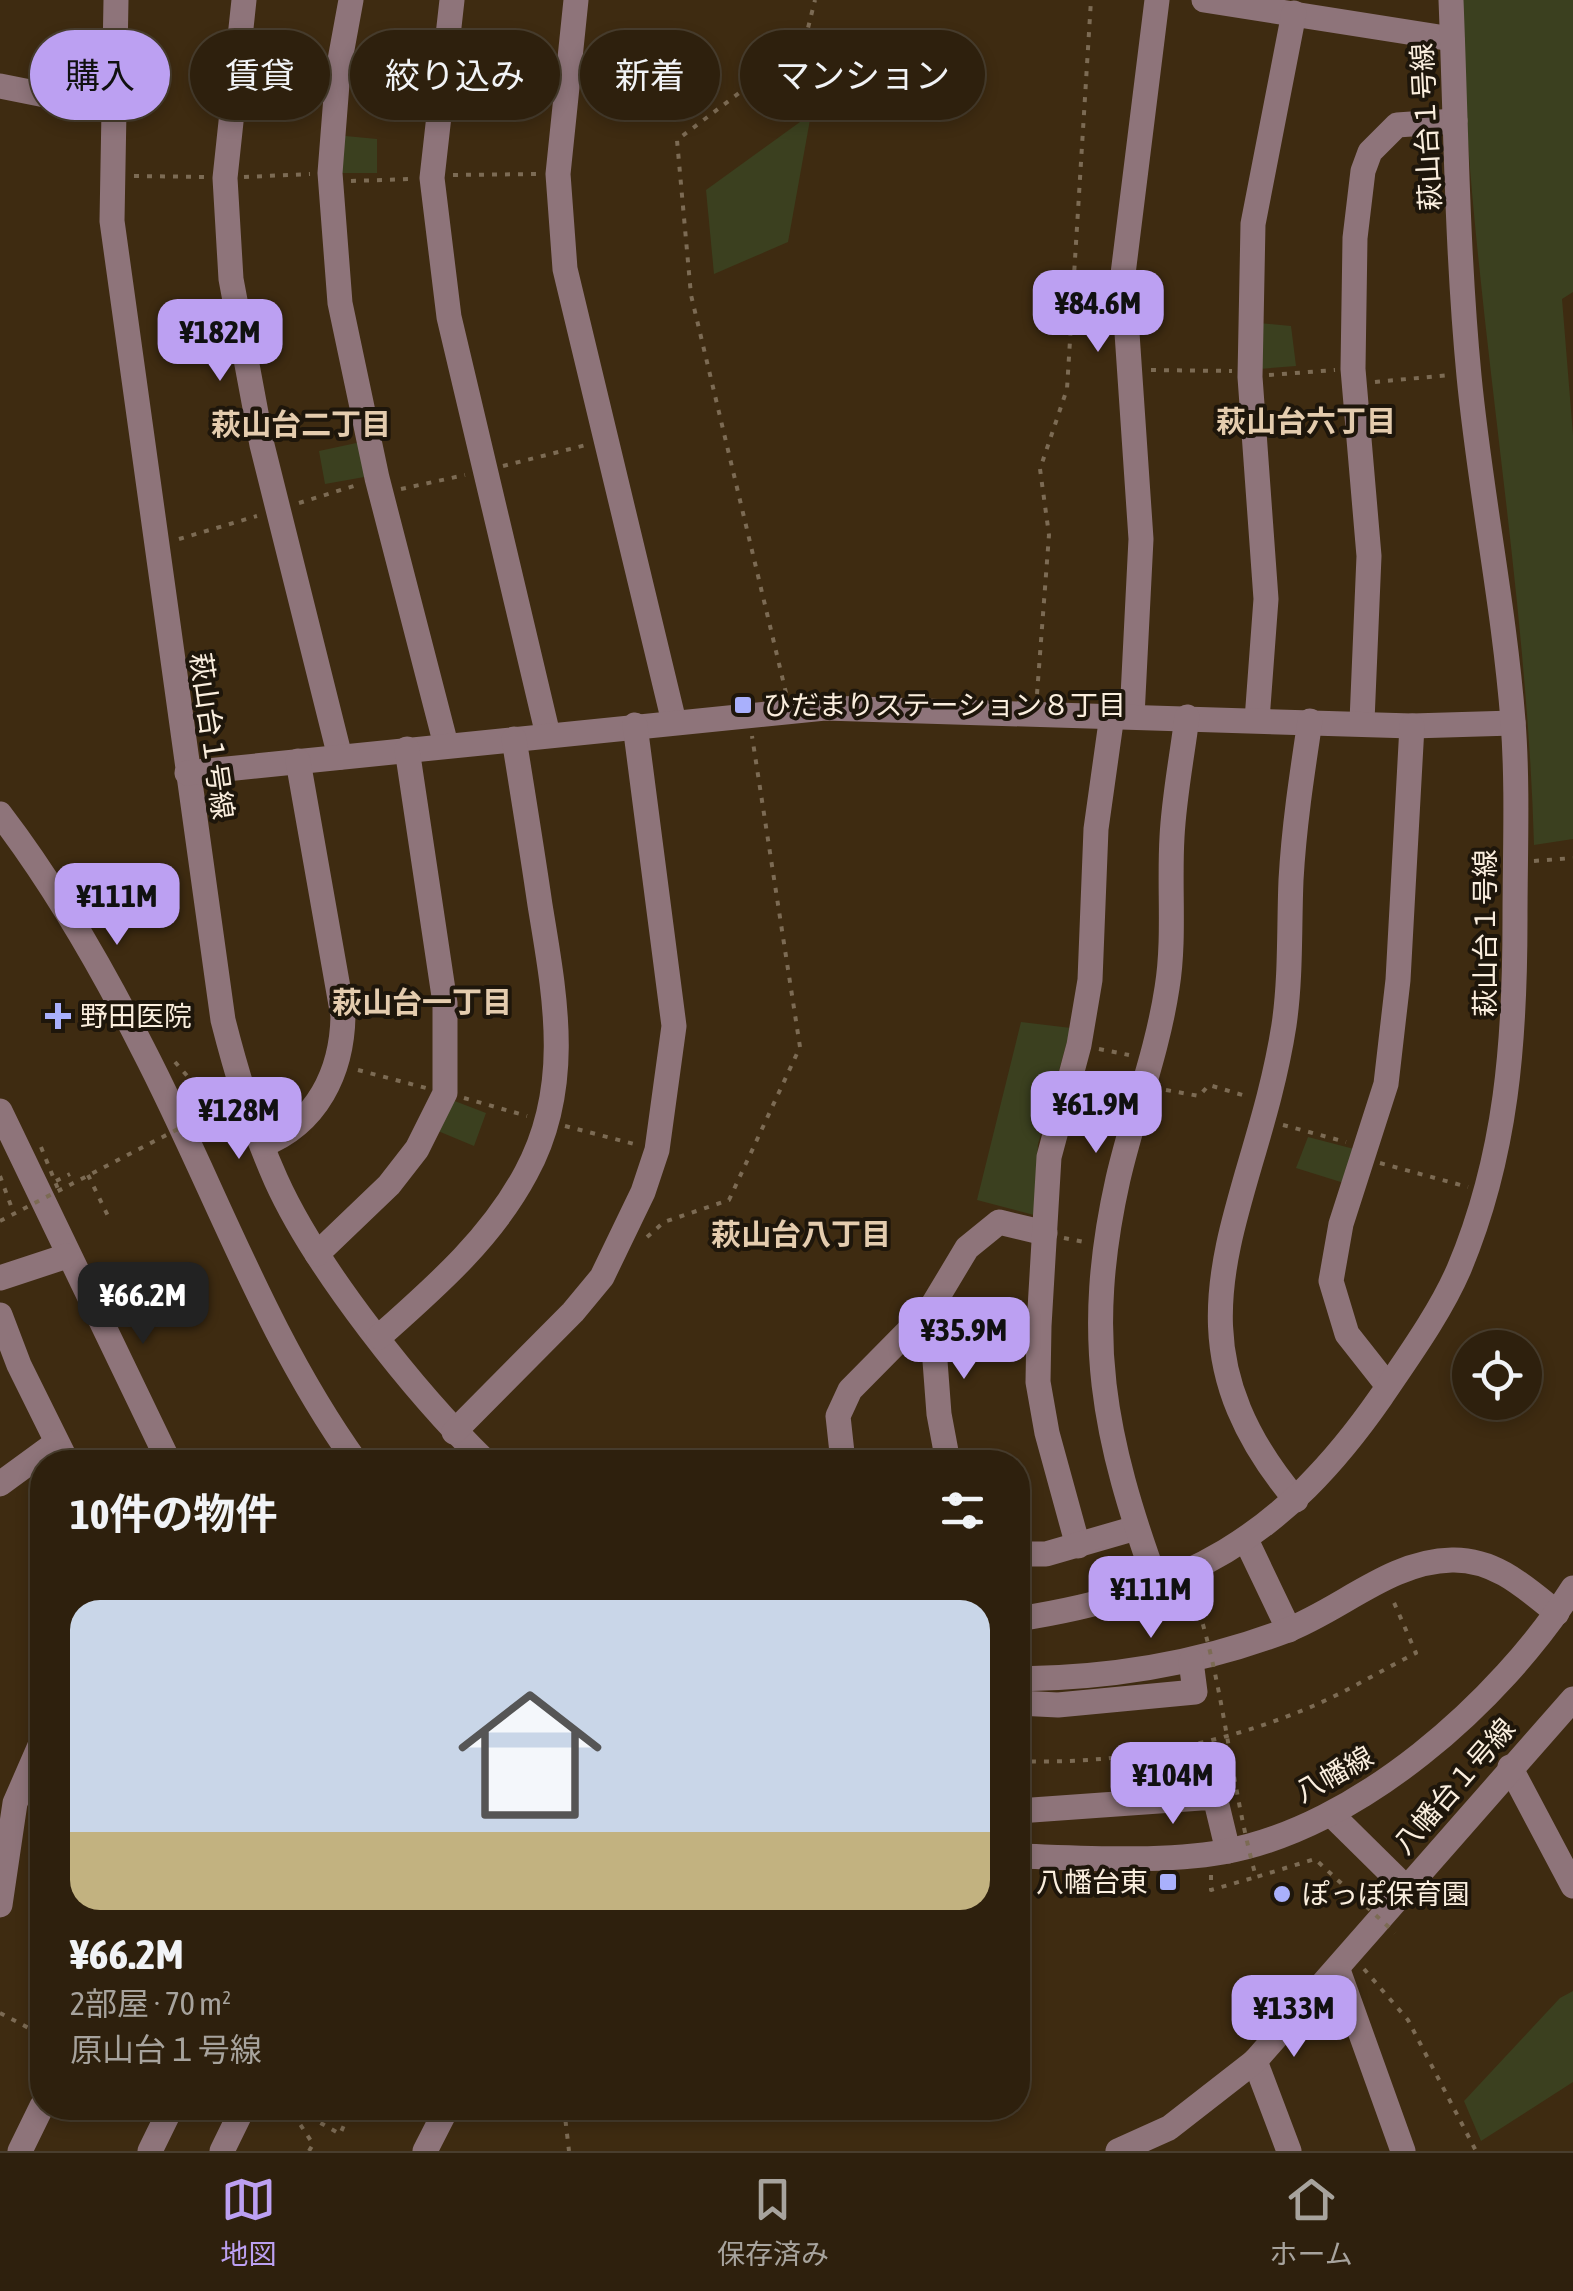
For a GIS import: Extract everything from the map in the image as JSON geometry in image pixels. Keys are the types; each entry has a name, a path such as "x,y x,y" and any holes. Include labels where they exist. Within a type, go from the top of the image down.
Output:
{"street":[{"name":"萩山台１号線","path":"116,0 116,30"},
{"path":"244,0 225,178 231,279 262,445 340,757"},
{"path":"351,0 338,70 331,182 340,303 378,478 446,745"},
{"path":"452,0 433,176 449,317 548,735"},
{"path":"576,0 558,174 565,270 674,722"},
{"path":"1078,1546 1055,1469 1038,1382 1045,1234 1052,1137 1080,1044 1094,932 1096,829 1122,715 1140,540 1126,370 1123,274 1156,0"},
{"name":"萩山台１号線","path":"1030,1618 1084,1608 1157,1585 1247,1542 1296,1500 1345,1445 1388,1386 1459,1270 1486,1192 1506,1107 1515,1030 1513,723 1469,373 1450,0"},
{"path":"1220,1 1294,13 1331,9 1452,39"},
{"path":"1257,720 1266,599 1250,374 1253,224 1294,13"},
{"path":"0,86 30,92"},
{"name":"萩山台１号線","path":"114,120 112,221 223,1020 262,1145 316,1254 454,1432 473,1450"},
{"path":"1362,721 1369,556 1354,376 1358,194 1370,152 1397,125 1454,121"},
{"path":"187,773 825,708 1362,721 1412,726 1513,723"},
{"path":"1157,1585 1136,1528 1104,1401 1098,1316 1104,1247 1119,1175 1154,1060 1168,984 1172,836 1187,717"},
{"path":"1296,1500 1265,1463 1244,1427 1227,1379 1219,1330 1218,1290 1226,1242 1266,1111 1285,1020 1296,821 1310,721"},
{"path":"454,1432 573,1312 602,1276 643,1192 658,1150 674,1026 636,725"},
{"path":"1388,1386 1346,1334 1331,1280 1341,1224 1367,1154 1386,1084 1397,998 1412,726"},
{"path":"379,1336 449,1274 504,1208 528,1171 547,1121 558,1066 559,1018 514,740"},
{"path":"316,1254 389,1185 417,1148 445,1093 445,1003 407,749"},
{"path":"262,1145 282,1137 311,1112 338,1065 343,1016 298,761"},
{"path":"0,814 37,863 143,1048 282,1346 348,1450"},
{"path":"0,1111 66,1256 163,1450"},
{"path":"842,1450 838,1416 850,1390 931,1308 966,1248 999,1222 1045,1234"},
{"path":"0,1278 66,1256"},
{"path":"931,1308 946,1450"},
{"path":"0,1315 61,1450"},
{"path":"0,1484 30,1469"},
{"path":"1030,1554 1046,1554 1136,1528"},
{"path":"1247,1542 1289,1630"},
{"path":"1030,1678 1091,1676 1192,1661 1289,1630 1415,1564 1452,1560 1488,1564 1565,1609"},
{"name":"八幡線","path":"1030,1856 1219,1853 1332,1815 1379,1788 1430,1747 1565,1609 1573,1588"},
{"path":"1030,1704 1058,1705 1195,1692 1192,1661"},
{"name":"八幡台１号線","path":"1118,2151 1173,2140 1255,2061 1338,1970 1510,1766 1573,1699"},
{"path":"1510,1766 1573,1886"},
{"path":"0,1905 15,1803 30,1769"},
{"path":"1030,1810 1215,1797 1219,1853"},
{"path":"1332,1815 1406,1888"},
{"path":"1338,1970 1404,2151"},
{"path":"1255,2061 1289,2151"},
{"path":"20,2151 35,2120"},
{"path":"150,2151 164,2120"},
{"path":"222,2151 238,2120"},
{"path":"424,2151 441,2120"}],"path":[{"path":"790,712 691,296 677,140 804,44 815,0"},
{"path":"1036,712 1049,535 1040,469 1067,389 1091,0"},
{"path":"331,182 558,174"},
{"path":"1126,370 1354,376 1469,373"},
{"path":"639,1244 664,1222 729,1200 800,1047 749,717"},
{"path":"1514,862 1573,858"},
{"path":"1080,1044 1154,1060"},
{"path":"338,1065 658,1150"},
{"path":"189,1078 205,1114"},
{"path":"1147,1086 1199,1096 1210,1085 1367,1154 1486,1192"},
{"path":"0,1221 228,1104"},
{"path":"41,1147 59,1190"},
{"path":"50,1184 70,1174"},
{"path":"88,1175 110,1220"},
{"path":"0,1176 14,1214"},
{"path":"1045,1234 1104,1247"},
{"path":"1030,1762 1053,1763 1188,1748 1312,1706 1416,1653 1384,1580"},
{"path":"1191,1587 1213,1648 1240,1819 1256,1877"},
{"path":"1219,1853 1211,1890 1314,1858 1395,1933"},
{"path":"1364,1970 1408,2020 1476,2151"},
{"path":"0,2013 30,2029"},
{"path":"299,2120 313,2144 309,2151"},
{"path":"315,2120 340,2134 346,2120"},
{"path":"565,2120 569,2151"}],"green space":[{"path":"1461,0 1573,0 1573,292 1562,299 1573,435 1573,839 1534,845 1520,633 1474,212"},
{"path":"803,120 810,120 788,242 714,274 706,190"},
{"path":"335,135 377,139 377,173 336,173"},
{"path":"1259,323 1291,326 1296,366 1259,369"},
{"path":"361,442 370,476 325,484 319,451"},
{"path":"1021,1022 1071,1028 1038,1144 1034,1215 977,1200"},
{"path":"452,1100 486,1113 474,1146 438,1131"},
{"path":"1308,1137 1358,1150 1344,1183 1296,1168"},
{"path":"1573,1991 1573,2082 1481,2141 1464,2101 1560,1998"}],"place":[{"name":"ひだまりステーション８丁目","path":"743,705"},
{"name":"野田医院","path":"58,1016"},
{"name":"八幡台東","path":"1168,1882"},
{"name":"ぽっぽ保育園","path":"1282,1894"}],"district":[{"name":"萩山台六丁目","path":"1306,422"},
{"name":"萩山台二丁目","path":"301,425"},
{"name":"萩山台一丁目","path":"422,1003"},
{"name":"萩山台八丁目","path":"801,1235"}]}
